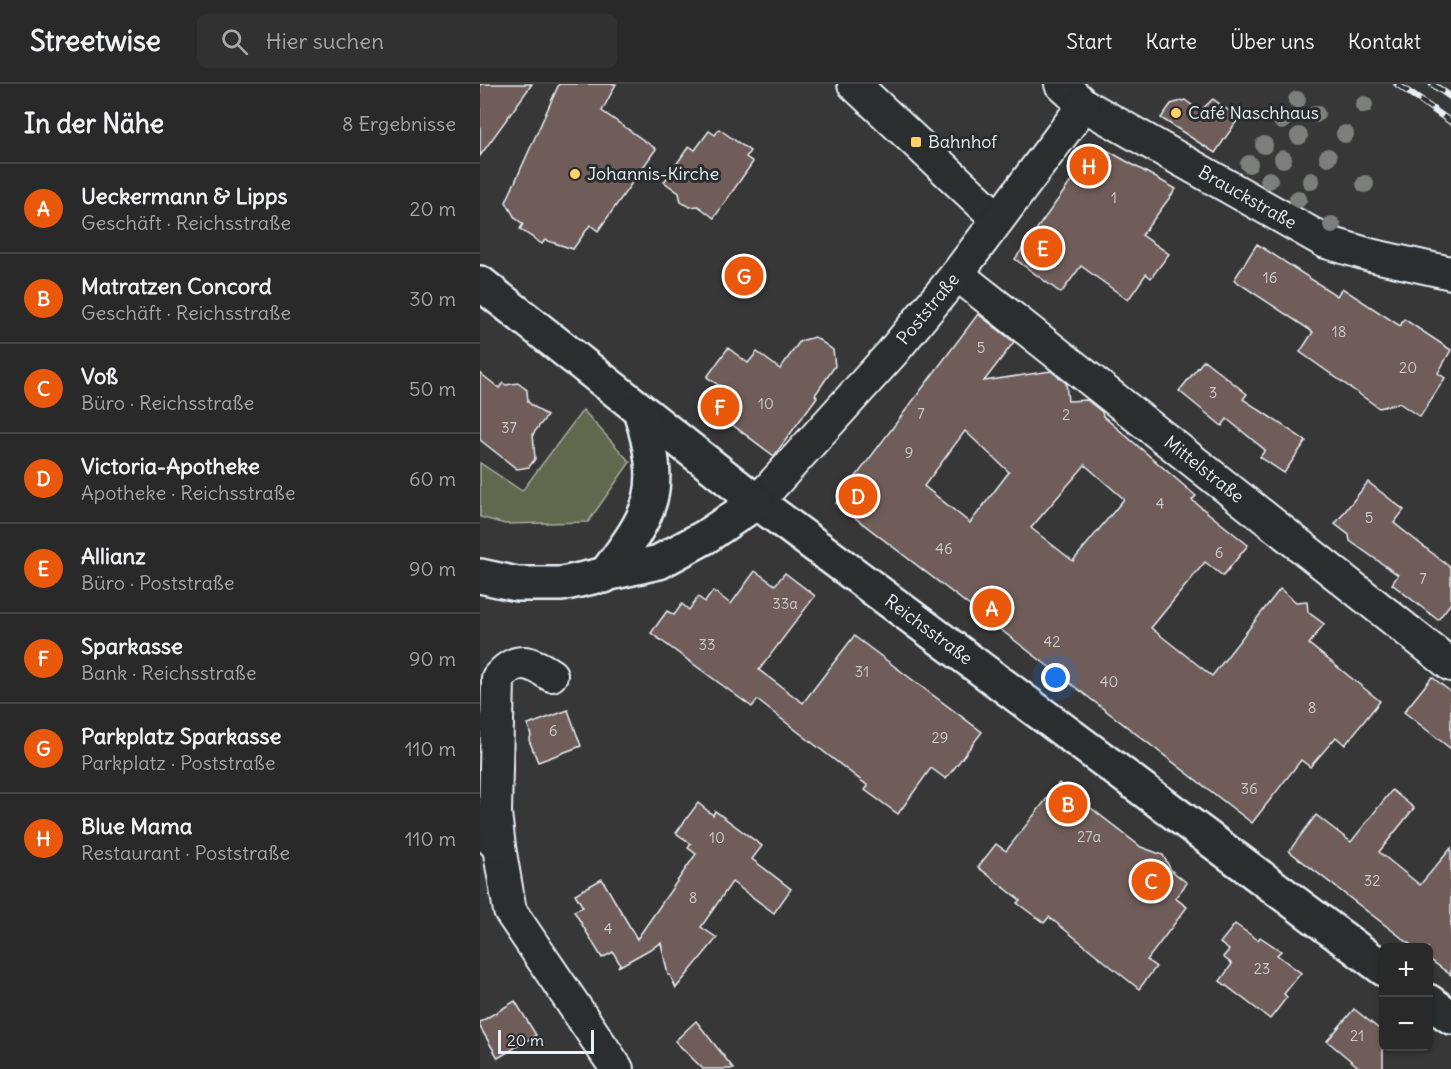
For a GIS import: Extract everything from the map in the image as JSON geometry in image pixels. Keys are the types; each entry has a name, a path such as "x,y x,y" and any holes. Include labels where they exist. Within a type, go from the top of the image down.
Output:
{"main road":[{"name":"Reichsstraße","path":"480,283 757,502 1379,966"},
{"path":"604,576 643,520 654,483 652,449 640,410"},
{"path":"480,576 517,584 562,584 659,562 705,537 757,502"},
{"path":"1433,1004 1451,1017"}],"street":[{"path":"854,84 998,219"},
{"name":"Brauckstraße","path":"1061,84 1084,105 1326,242 1370,255 1451,273"},
{"name":"Poststraße","path":"757,502 884,362 957,274 1084,105"},
{"name":"Mittelstraße","path":"957,274 1451,665"},
{"path":"552,675 537,666 518,662 506,668 498,678 495,813 489,838 510,911 617,1069"}],"green space":[{"path":"583,410 630,462 588,522 505,524 480,517 480,463 522,491"}],"building":[{"path":"480,84 532,84 480,156"},
{"name":"Johannis-Kirche","path":"559,84 616,84 602,111 656,149 598,231 590,225 573,249 545,240 542,244 520,229 523,224 515,218 506,202"},
{"path":"1213,99 1239,118 1215,153 1161,118 1171,104 1185,100 1200,111"},
{"path":"719,129 750,151 746,157 753,162 714,218 698,206 690,207 681,202 679,193 664,182 689,146 695,150 709,131 715,135"},
{"path":"1103,148 1176,189 1142,235 1169,254 1151,278 1146,274 1128,300 1081,266 1061,293 1015,259 1093,151"},
{"path":"1257,244 1337,296 1342,288 1400,326 1404,319 1451,350 1438,373 1445,378 1420,417 1399,403 1379,408 1300,352 1313,332 1234,280"},
{"path":"978,314 1014,342 984,381 1051,371 1066,383 1068,401 1087,400 1102,412 1103,416 1196,496 1192,500 1248,545 1223,576 1205,562 1151,628 1212,676 1280,589 1296,602 1307,601 1308,612 1324,624 1309,644 1380,701 1345,745 1336,737 1310,767 1301,760 1252,823 836,503","holes":["965,431 1009,472 970,523 924,486","1085,465 1124,499 1073,561 1031,528"]},
{"path":"815,337 833,350 835,366 815,395 817,397 774,456 714,411 728,392 707,377 728,348 748,363 757,352 780,369 800,341"},
{"path":"1204,360 1247,394 1243,399 1306,441 1284,473 1260,457 1265,450 1227,419 1222,426 1179,391"},
{"path":"480,373 499,388 503,383 506,385 518,383 527,390 528,402 547,416 533,434 535,459 529,467 517,469 480,440"},
{"path":"1368,482 1404,510 1394,523 1451,568 1451,603 1438,620 1392,584 1398,575 1350,541 1349,535 1335,524"},
{"path":"755,571 775,585 785,573 815,596 759,670 803,703 854,636 982,732 946,779 931,768 898,814 865,790 868,786 757,700 752,707 651,633 667,611 674,615 682,604 689,610 698,597 705,602 713,591 731,604"},
{"path":"1432,677 1451,692 1451,749 1404,712"},
{"path":"568,710 581,746 538,762 529,740 531,736 528,725"},
{"path":"1059,783 1141,847 1163,855 1171,870 1187,883 1175,898 1187,907 1147,960 1156,967 1139,989 1049,917 1044,923 1017,903 1020,900 978,867 996,844 1006,851"},
{"path":"1392,790 1414,808 1379,852 1420,885 1451,848 1451,975 1433,962 1433,943 1409,943 1289,851 1316,815 1351,842"},
{"path":"698,803 713,815 715,811 762,846 752,859 791,889 774,913 732,882 701,927 717,938 676,988 668,975 661,943 618,967 620,964 613,952 602,958 574,911 583,907 575,894 602,879 637,939 696,854 688,848 691,844 676,833"},
{"path":"1235,924 1258,940 1260,937 1281,951 1277,955 1301,973 1284,994 1287,997 1270,1019 1220,981 1232,964 1223,957 1229,950 1220,943"},
{"path":"515,1001 536,1035 498,1058 480,1027 480,1022"},
{"path":"1354,1009 1379,1029 1379,1051 1383,1051 1383,1069 1361,1069 1327,1041"},
{"path":"696,1021 734,1069 703,1069 675,1041"}],"railway":[{"path":"1397,84 1451,122"},
{"path":"1432,84 1451,97"}],"place":[{"name":"Café Naschhaus","path":"1176,113"},
{"name":"Bahnhof","path":"916,142"},
{"name":"Blue Mama","path":"1089,166"},
{"name":"Johannis-Kirche","path":"575,174"},
{"name":"Allianz","path":"1043,248"},
{"name":"Parkplatz Sparkasse","path":"744,276"},
{"name":"Sparkasse","path":"720,407"},
{"name":"Victoria-Apotheke","path":"858,496"},
{"name":"Ueckermann & Lipps","path":"992,608"},
{"name":"Matratzen Concord","path":"1068,804"},
{"name":"Voß","path":"1151,881"}]}
